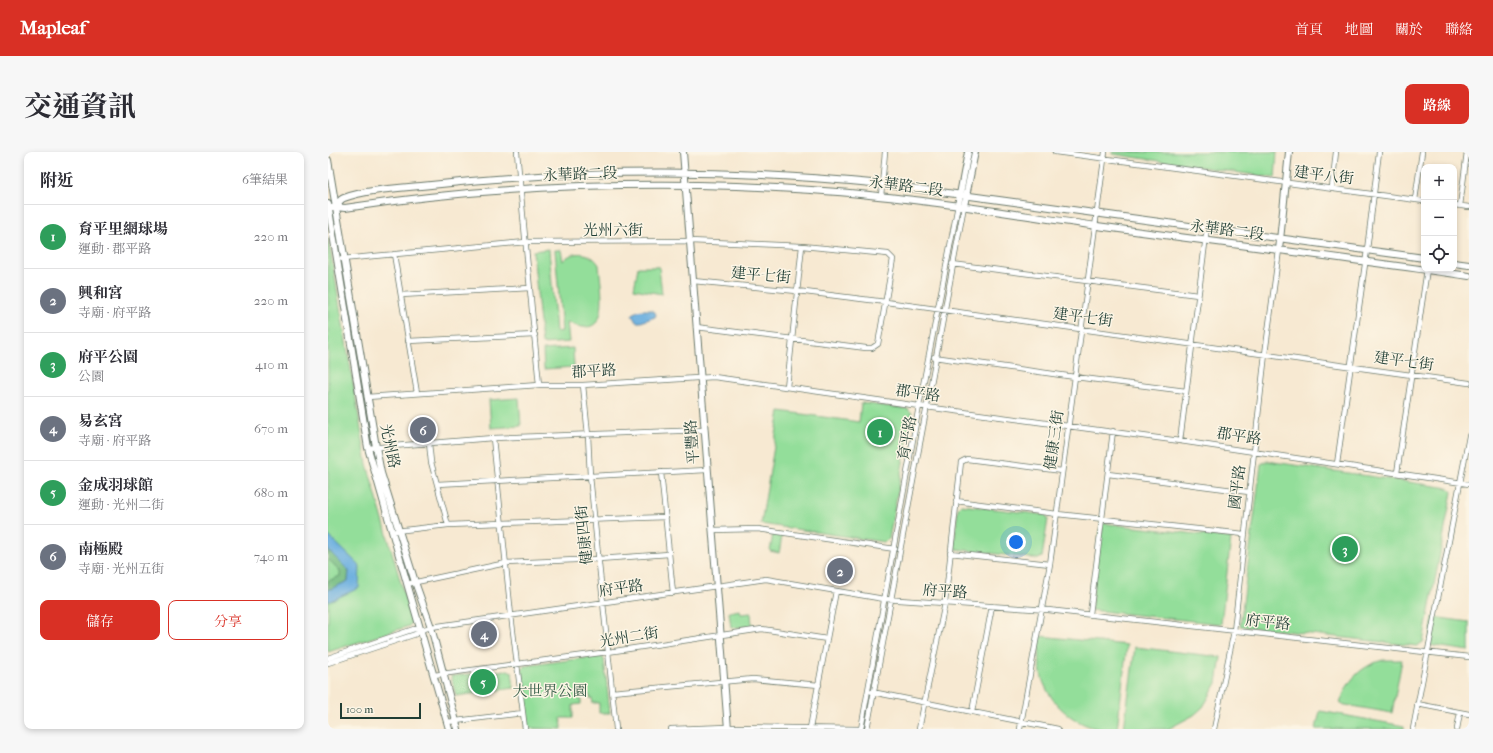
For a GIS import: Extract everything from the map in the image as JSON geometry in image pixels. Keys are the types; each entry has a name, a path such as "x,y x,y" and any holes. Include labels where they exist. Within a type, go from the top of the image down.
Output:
{"street":[{"path":"517,152 539,385"},
{"name":"平豐路","path":"683,152 728,728"},
{"path":"881,196 885,152"},
{"name":"育平路","path":"867,729 953,264 968,152"},
{"name":"育平路","path":"963,195 975,152"},
{"name":"建平八街","path":"1055,152 1421,201"},
{"name":"健康三街","path":"1020,729 1050,564 1105,152"},
{"name":"國平路","path":"1214,729 1234,630 1265,354 1279,250 1289,152"},
{"path":"1332,188 1336,152"},
{"path":"1337,464 1368,250 1379,152"},
{"path":"1415,200 1422,152"},
{"path":"1460,206 1467,152"},
{"name":"光州路","path":"328,160 336,207 341,259 364,397 382,473 415,582 431,627 458,729"},
{"name":"永華路二段","path":"336,207 342,198 370,192 520,177 684,172 825,178 882,184 1421,258"},
{"name":"永華路二段","path":"328,207 345,208 411,199 521,189 600,185 686,184 780,188 881,196 961,206 1095,226 1421,269"},
{"name":"育平路","path":"861,729 928,356 946,262 961,206"},
{"path":"1457,206 1469,207"},
{"name":"光州路","path":"328,207 341,259"},
{"path":"1180,441 1207,228"},
{"name":"光州六街","path":"341,259 526,242 690,241 802,246 888,254 893,260 886,302"},
{"path":"787,388 802,246"},
{"path":"394,254 417,393"},
{"path":"946,262 1198,295"},
{"path":"1457,263 1469,265"},
{"path":"1398,473 1426,272"},
{"name":"永華路二段","path":"1440,272 1469,276"},
{"name":"建平七街","path":"693,281 797,291 886,302 1469,383"},
{"path":"401,295 530,288"},
{"path":"696,327 792,340 872,348 878,344 886,302"},
{"path":"408,341 534,335"},
{"path":"928,356 1186,391"},
{"name":"郡平路","path":"364,397 539,385 583,385 714,377 926,407 1113,431 1469,484"},
{"name":"健康四街","path":"583,385 594,520 616,729"},
{"name":"光州路","path":"364,397 368,448 449,729"},
{"path":"368,448 493,438 704,430"},
{"path":"1090,614 1113,431"},
{"path":"1413,729 1469,436"},
{"path":"493,438 511,615 525,729"},
{"path":"429,443 431,462 448,525"},
{"path":"919,729 945,603 960,462 967,459 1062,471"},
{"path":"437,484 707,470"},
{"path":"661,472 673,593"},
{"path":"1108,474 1249,492"},
{"path":"956,501 1057,514 1244,534"},
{"path":"392,532 448,525 502,522 666,517"},
{"path":"712,530 758,529 900,549"},
{"path":"950,553 1050,564"},
{"path":"407,584 506,564 669,554"},
{"name":"府平路","path":"421,630 431,627 511,615 766,580 884,599 1042,609 1469,657"},
{"path":"810,728 836,591"},
{"path":"972,712 992,606"},
{"path":"328,658 414,629 421,630"},
{"name":"光州二街","path":"434,675 517,665 762,629 827,640"},
{"path":"328,663 416,634 421,630"},
{"path":"612,692 753,679 819,685"},
{"path":"868,692 1058,729"},
{"path":"1417,704 1469,714"},
{"path":"1456,729 1460,712"},
{"path":"447,722 523,713"},
{"path":"671,729 861,729"}],"green space":[{"path":"1112,152 1277,152 1275,178 1112,154"},
{"path":"328,237 367,464 412,622 409,626 328,652"},
{"path":"549,249 556,332 562,331 555,250 561,250 563,261 572,255 582,254 592,257 596,261 599,265 602,300 598,320 592,326 582,327 567,322 569,342 542,344 533,251"},
{"path":"638,267 659,267 662,294 634,289"},
{"path":"573,348 574,367 544,369 543,350"},
{"path":"519,398 521,426 491,428 489,400"},
{"path":"861,403 908,409 912,413 889,539 884,542 761,524 780,411 859,422"},
{"path":"1267,461 1449,488 1452,492 1423,642 1417,646 1240,626 1261,464"},
{"path":"961,505 1046,515 1048,519 1042,557 1038,559 956,549 954,546 958,508"},
{"path":"1101,523 1231,538 1221,624 1091,610"},
{"path":"773,534 782,536 779,553 770,551"},
{"path":"328,550 349,570 348,581 328,590 328,581 340,576 340,571 328,559"},
{"path":"740,610 741,614 751,613 752,626 731,628 729,612"},
{"path":"1433,617 1469,622 1469,651 1429,645"},
{"path":"1040,636 1127,645 1117,729 1095,728 1088,726 1066,713 1055,702 1043,682 1040,669"},
{"path":"1135,647 1221,657 1217,683 1203,707 1194,715 1168,729 1124,729"},
{"name":"大世界公園","path":"600,656 604,659 610,713 599,713 599,703 593,703 590,695 581,696 581,704 573,705 573,718 561,718 562,729 527,728 522,670 524,666"},
{"path":"1383,660 1402,660 1392,713 1340,704 1346,689 1355,676 1367,666"},
{"path":"508,670 512,672 514,688 456,696 451,676"},
{"path":"1320,711 1404,726 1404,729 1316,729"}],"water":[{"path":"651,310 655,312 655,317 641,322 636,322 632,315 638,311"},
{"path":"328,535 360,566 359,588 328,602 328,590 348,581 349,571 328,550"}],"place":[{"name":"南極殿","path":"423,430"},
{"name":"育平里網球場","path":"880,432"},
{"name":"府平公園","path":"1345,549"},
{"name":"興和宮","path":"840,571"},
{"name":"易玄宮","path":"484,634"},
{"name":"金成羽球館","path":"483,682"}]}
